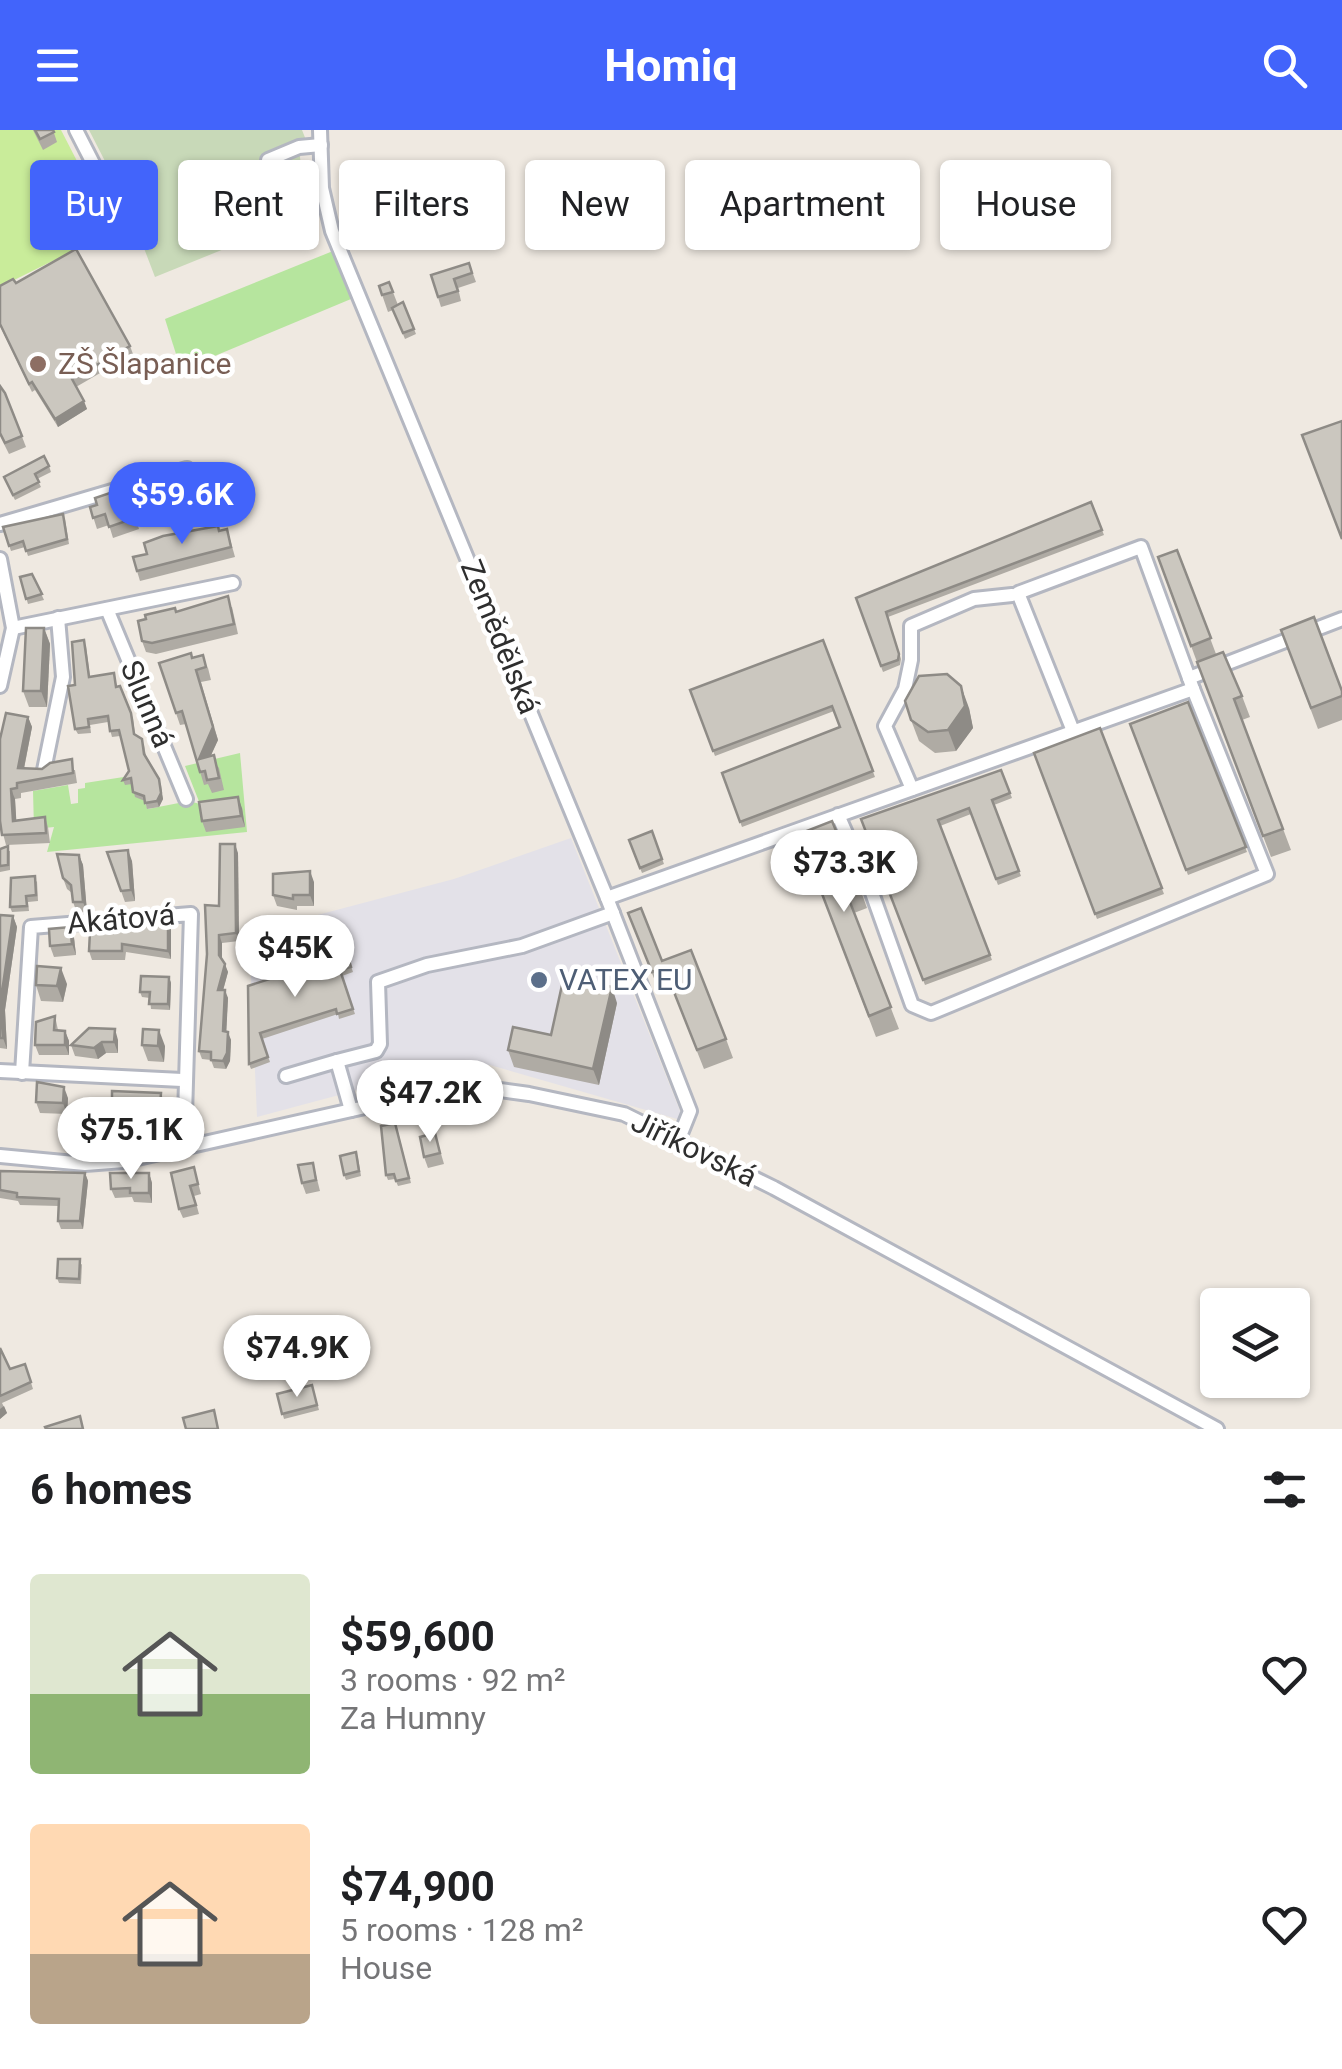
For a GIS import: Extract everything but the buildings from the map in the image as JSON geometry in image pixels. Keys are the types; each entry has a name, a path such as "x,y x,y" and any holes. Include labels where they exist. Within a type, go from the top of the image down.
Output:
{"street":[{"path":"76,130 91,160"},
{"path":"268,160 320,137"},
{"name":"Zemědělská","path":"320,137 324,206 332,230 607,898 690,1110 678,1140"},
{"path":"0,524 187,470"},
{"path":"838,815 871,890 912,1005 931,1013 1267,874 1141,547 1018,593 1073,732"},
{"path":"0,558 13,628 0,686"},
{"path":"13,628 233,583"},
{"path":"912,789 885,726 905,689 912,660 911,626 974,600 1012,595"},
{"name":"Slunná","path":"107,610 186,799"},
{"path":"44,770 63,676 58,618"},
{"path":"607,898 1073,732 1342,619"},
{"path":"286,1076 376,1051 380,1044 378,982 427,965 522,946 613,913"},
{"name":"Akátová","path":"22,1072 32,926 191,914 182,1080 184,1150"},
{"path":"338,1060 350,1110"},
{"path":"0,1071 182,1080"},
{"name":"Jiříkovská","path":"0,1156 85,1164 184,1150 442,1090 486,1088 624,1114 1216,1429"}],"shaded area":[{"path":"571,838 684,1121 490,1065 421,1073 257,1117 249,933 454,879"}],"green space":[{"path":"0,130 61,130 76,160 30,160 30,250 75,250 0,287"},
{"path":"89,130 302,130 306,140 298,143 300,160 178,160 178,250 222,250 155,277 145,250 158,250 158,160 104,160"},
{"path":"333,251 351,299 181,370 165,319"},
{"path":"240,753 247,832 47,852 54,827 34,829 33,791 68,785 71,804 78,803 78,789 85,788 85,783 130,776 148,809 189,801 200,804 185,766"}],"place":[{"name":"ZŠ Šlapanice","path":"38,364"},
{"name":"VATEX EU","path":"539,980"}]}
